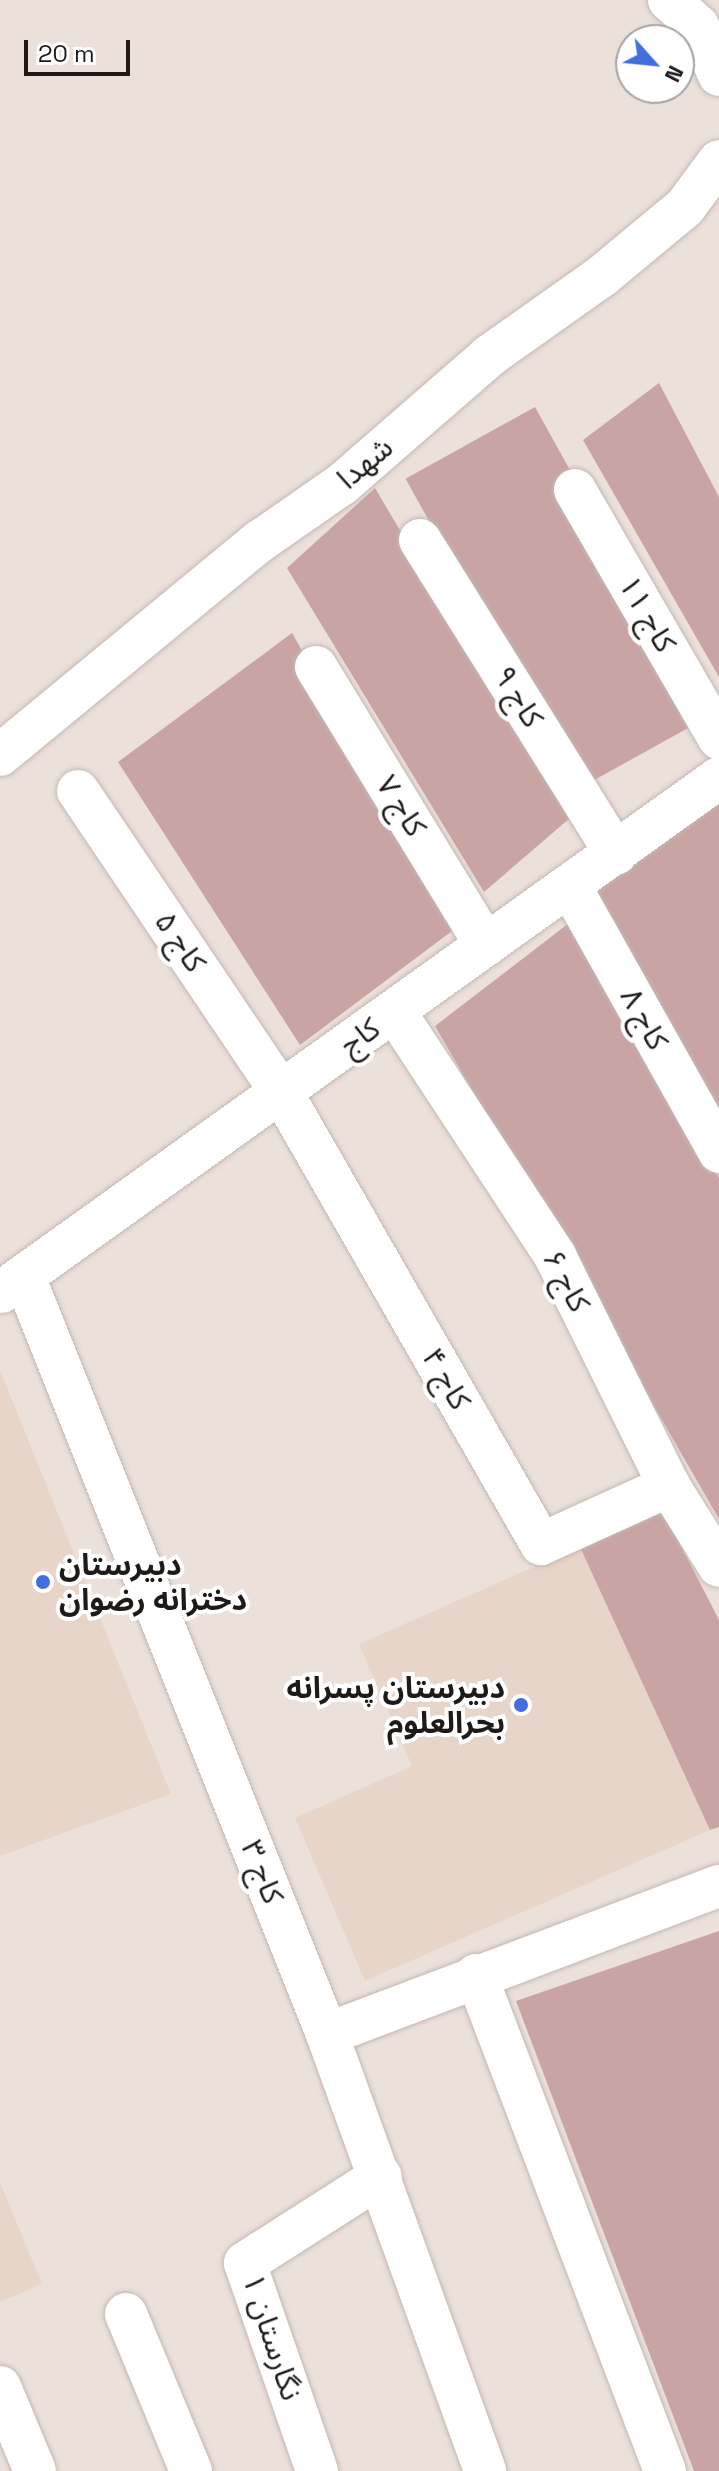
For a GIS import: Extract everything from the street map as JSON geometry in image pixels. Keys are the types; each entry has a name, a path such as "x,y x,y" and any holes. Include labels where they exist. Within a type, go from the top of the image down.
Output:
{"street":[{"path":"669,0 698,26 719,75"},
{"name":"شهدا","path":"0,755 260,541 342,484 489,356 602,276 685,207 719,161"},
{"name":"کاج ۱۱","path":"575,490 719,738"},
{"name":"کاج ۹","path":"420,540 616,854"},
{"name":"کاج ۷","path":"316,667 486,945"},
{"name":"کاج","path":"12,1286 719,778"},
{"name":"کاج ۵","path":"78,791 282,1093"},
{"name":"کاج ۸","path":"570,886 719,1152"},
{"name":"کاج ۶","path":"395,1012 555,1256 669,1486 717,1565"},
{"name":"کاج ۴","path":"282,1093 541,1544 669,1486"},
{"name":"کاج ۳","path":"12,1286 327,2034 381,2176 485,2471"},
{"path":"327,2034 476,1975 719,1886"},
{"path":"476,1975 665,2471"},
{"name":"نگارستان ۱","path":"317,2471 245,2263 381,2176"},
{"path":"126,2314 191,2471"},
{"path":"0,2387 35,2471"}],"shaded area":[{"name":"دبیرستان دخترانه رضوان","path":"0,1370 171,1794 0,1856"},
{"name":"دبیرستان پسرانه بحرالعلوم","path":"586,1544 710,1830 365,1981 295,1818 412,1766 359,1644"},
{"path":"0,2182 42,2284 0,2302"}],"building":[{"path":"659,383 719,497 719,677 583,440"},
{"path":"535,407 707,717 578,789 406,479"},
{"path":"375,488 570,818 484,892 287,568"},
{"path":"292,633 460,925 300,1045 118,762"},
{"path":"719,792 719,1132 564,894"},
{"path":"573,920 719,1178 719,1519 435,1026"},
{"path":"658,1501 719,1620 719,1827 710,1830 580,1547"},
{"path":"719,1931 719,2471 694,2471 516,2001"}],"place":[{"name":"دبیرستان دخترانه رضوان","path":"43,1582"},
{"name":"دبیرستان پسرانه بحرالعلوم","path":"521,1705"}]}
